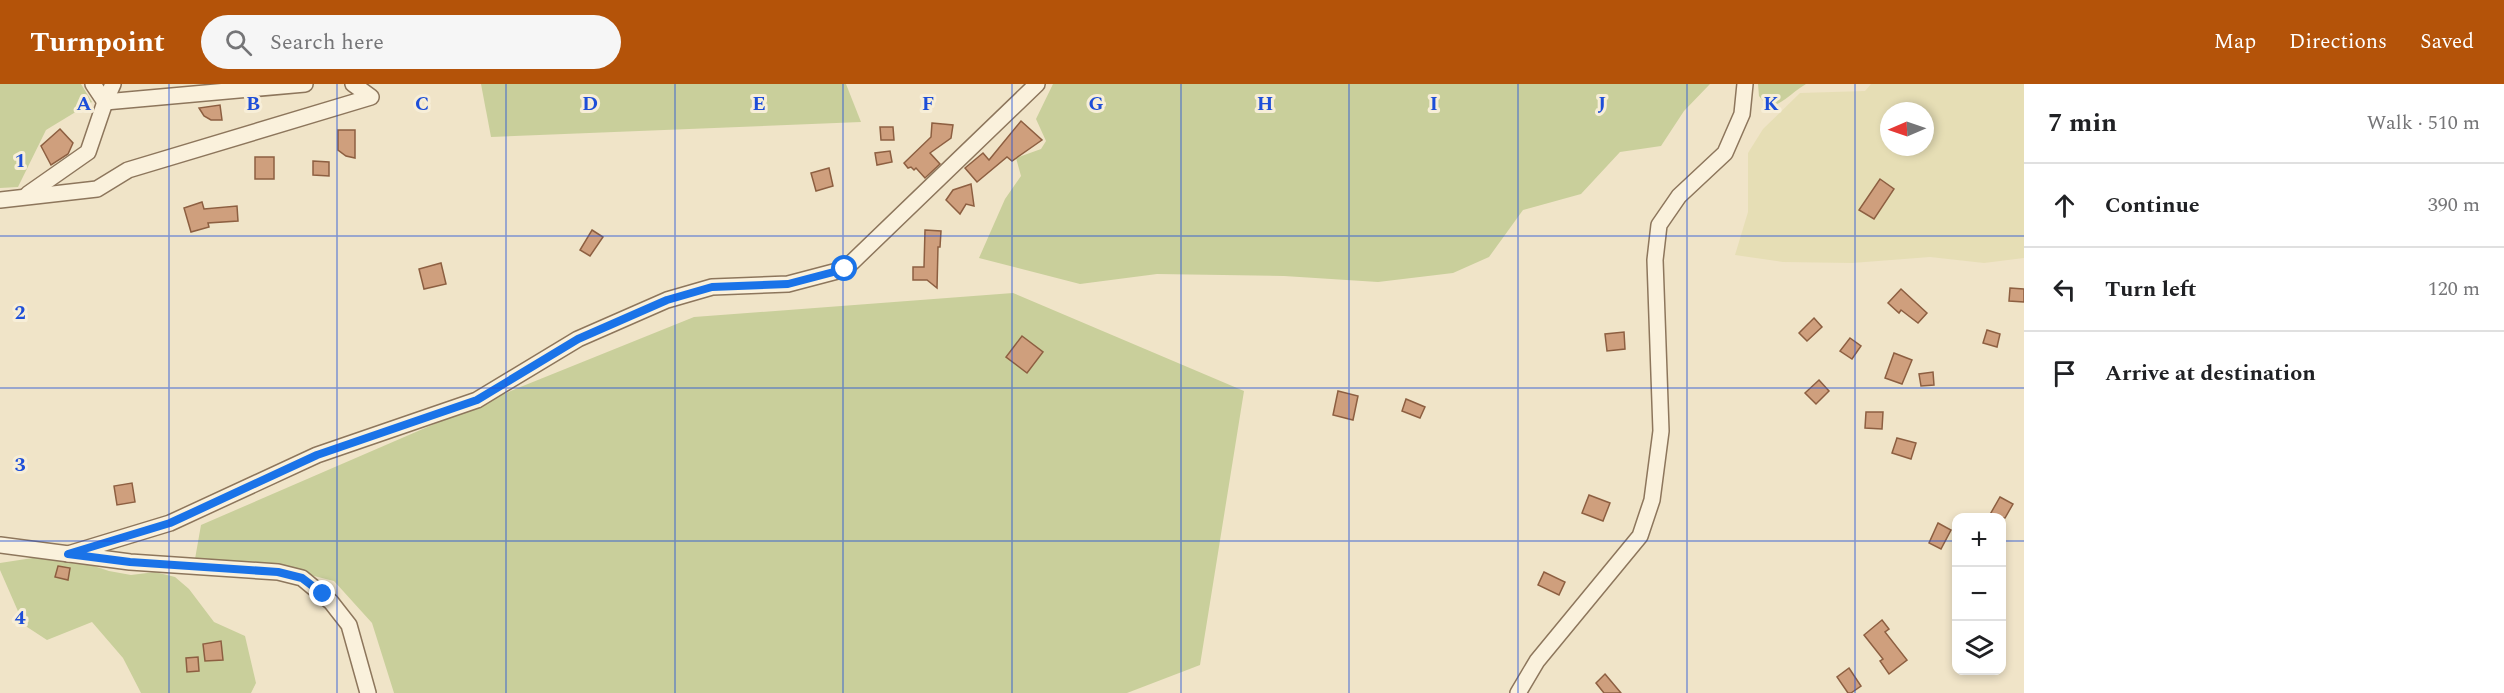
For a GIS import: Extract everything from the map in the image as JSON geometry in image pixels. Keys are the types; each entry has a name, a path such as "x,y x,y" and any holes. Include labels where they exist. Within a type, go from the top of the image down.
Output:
{"street":[{"path":"93,84 105,102"},
{"path":"26,196 88,152 113,84"},
{"path":"105,102 305,84"},
{"path":"0,200 97,189 128,170 371,97 353,84"},
{"path":"68,554 170,523 317,455 477,400 578,339 667,300 712,287 788,284 845,269 1037,84"},
{"path":"1518,693 1537,661 1640,536 1652,500 1661,431 1655,260 1659,225 1680,196 1725,153 1742,114 1745,84"},
{"path":"0,546 130,562 278,572 302,578 331,602 349,626 368,693"}],"shaded area":[{"path":"1871,84 2024,84 2024,258 1984,263 1930,257 1852,263 1783,262 1735,255 1748,212 1748,153 1763,129 1800,93 1865,91"}],"green space":[{"path":"0,84 81,84 92,102 46,130 18,187 0,188"},
{"path":"481,84 846,84 861,122 491,137"},
{"path":"1053,84 1710,84 1684,111 1661,146 1620,152 1581,194 1523,210 1489,257 1453,273 1378,282 1284,276 1157,274 1080,284 979,258 1005,199 1021,176 1016,158 1041,149 1046,141 1036,119"},
{"path":"1758,84 1806,84 1783,101 1768,107 1759,96"},
{"path":"1013,293 1244,391 1200,665 1127,693 394,693 372,623 334,581 258,562 195,559 201,525 513,390 694,317"},
{"path":"39,557 88,564 131,575 155,572 175,577 189,589 214,622 245,636 256,683 251,693 141,693 123,658 92,622 47,640 24,625 0,570 0,563"}],"building":[{"path":"220,105 222,120 211,120 204,116 199,108"},
{"path":"1021,121 1042,140 1012,161 1007,157 977,182 965,168 983,153 989,160"},
{"path":"932,123 953,125 951,138 930,153 940,164 925,178 916,168 914,170 911,167 908,168 904,163 931,137"},
{"path":"880,127 893,127 894,140 881,140"},
{"path":"60,129 73,143 68,154 51,165 41,146"},
{"path":"338,130 355,130 355,158 346,156 338,150"},
{"path":"890,151 892,162 877,165 875,153"},
{"path":"255,157 274,157 274,179 255,179"},
{"path":"313,161 329,162 329,176 313,175"},
{"path":"829,168 833,186 816,191 811,173"},
{"path":"1880,179 1894,189 1874,219 1859,210"},
{"path":"971,184 974,206 966,204 960,214 946,200 953,190"},
{"path":"202,202 204,209 237,206 238,221 208,223 209,227 191,232 184,208"},
{"path":"592,230 603,237 590,256 580,250"},
{"path":"925,230 941,231 940,247 938,247 937,288 927,280 913,280 913,267 924,267"},
{"path":"441,263 446,284 424,289 419,269"},
{"path":"2010,288 2024,289 2024,302 2009,301"},
{"path":"1901,289 1927,313 1918,323 1901,310 1899,313 1888,303"},
{"path":"1814,318 1822,327 1807,341 1799,333"},
{"path":"1987,330 2000,334 1997,347 1983,343"},
{"path":"1624,332 1625,349 1607,351 1605,334"},
{"path":"1022,336 1043,352 1027,373 1006,357"},
{"path":"1850,338 1861,346 1852,359 1840,351"},
{"path":"1894,353 1912,360 1902,384 1885,378"},
{"path":"1933,372 1934,385 1921,386 1919,374"},
{"path":"1819,380 1829,391 1816,404 1805,393"},
{"path":"1338,391 1358,396 1353,420 1333,415"},
{"path":"1406,399 1425,407 1420,418 1402,411"},
{"path":"1866,412 1883,412 1882,429 1865,428"},
{"path":"1897,438 1916,443 1911,459 1892,453"},
{"path":"132,483 135,502 117,505 114,486"},
{"path":"1589,495 1610,503 1603,521 1582,513"},
{"path":"2000,497 2013,504 2006,516 2006,513 1991,513"},
{"path":"1938,523 1951,530 1941,549 1929,543"},
{"path":"58,566 70,568 68,580 55,577"},
{"path":"1544,572 1565,582 1559,595 1538,585"},
{"path":"1882,620 1889,629 1885,632 1907,660 1889,674 1880,661 1883,659 1864,635"},
{"path":"221,641 223,660 205,661 203,644"},
{"path":"198,657 199,671 187,672 186,658"},
{"path":"1849,668 1861,686 1851,693 1848,693 1837,677"},
{"path":"1605,674 1621,693 1604,693 1596,683"}],"route":[{"path":"323,594 302,578 278,572 130,562 68,554 170,523 317,455 477,400 578,339 667,300 712,287 788,284 845,269"}]}
